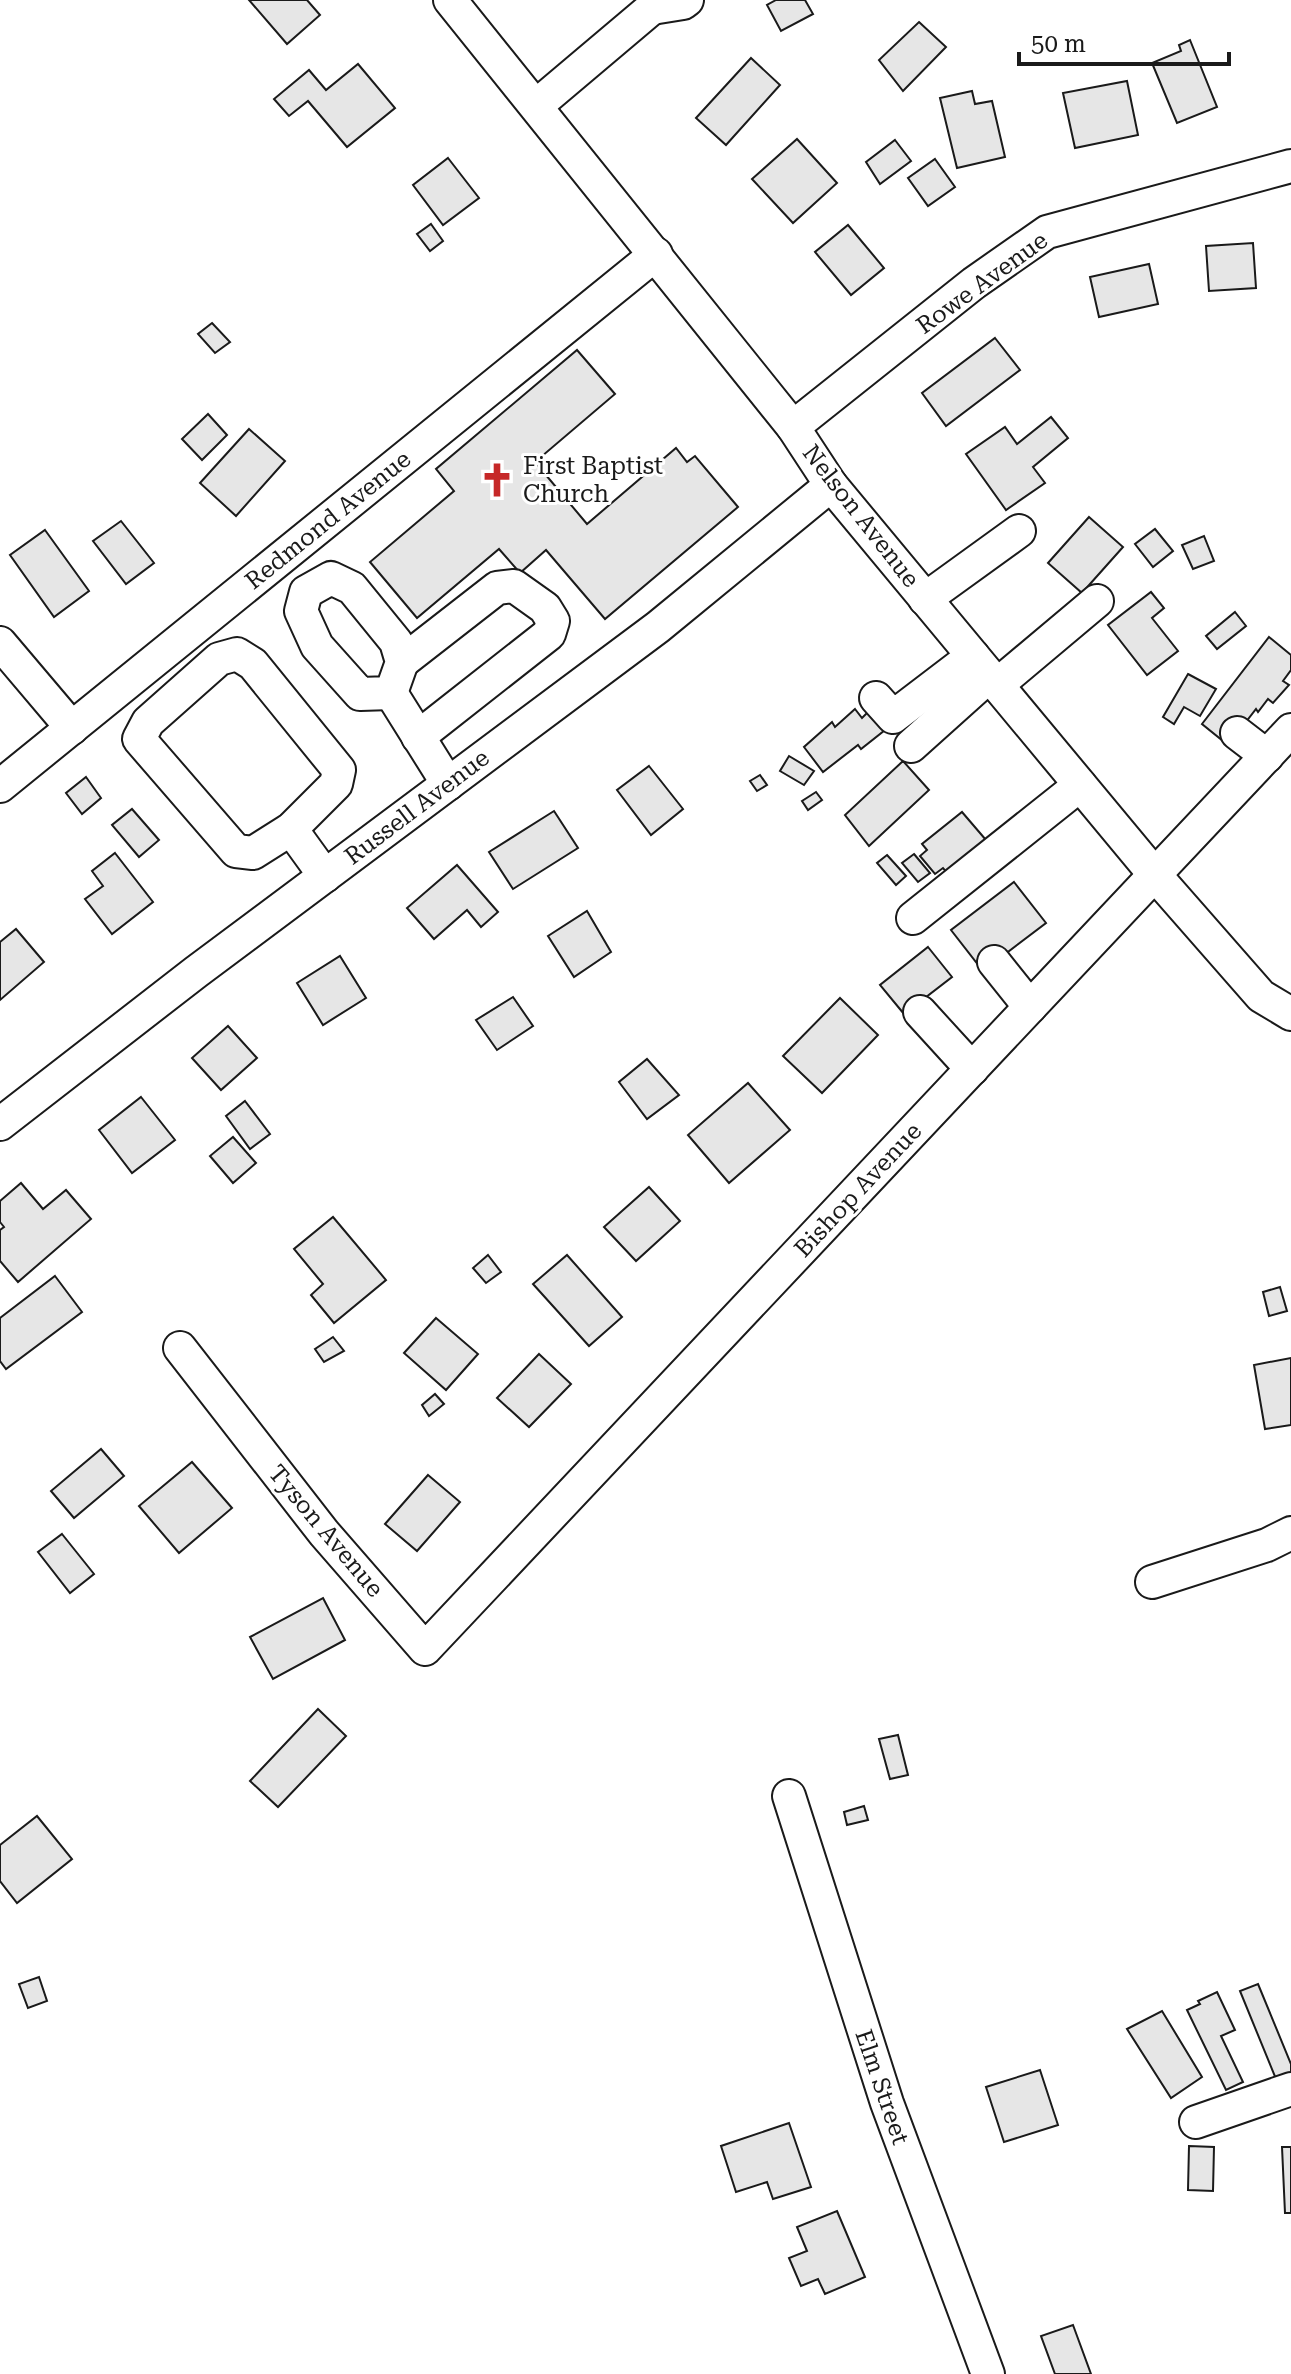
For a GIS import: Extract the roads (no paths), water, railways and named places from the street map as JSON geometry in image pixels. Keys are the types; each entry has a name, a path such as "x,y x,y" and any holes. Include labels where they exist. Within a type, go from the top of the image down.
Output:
{"street":[{"path":"536,106 654,4 683,3 687,0"},
{"name":"Nelson Avenue","path":"454,2 793,427 831,485 925,599 1155,875 1261,996 1291,1014"},
{"name":"Rowe Avenue","path":"793,427 974,283 1047,232 1291,166"},
{"name":"Redmond Avenue","path":"0,786 656,254"},
{"name":"Russell Avenue","path":"0,1124 196,972 658,627 831,485"},
{"path":"925,599 1019,531"},
{"path":"391,693 360,694 317,646 301,611 306,592 331,578 352,588 396,642 402,662"},
{"path":"391,693 402,662 497,588 514,586 545,608 553,621 549,634 418,737"},
{"path":"876,698 893,717 986,672 1097,601"},
{"path":"0,643 72,728"},
{"path":"237,654 253,664 339,770 336,784 291,829 253,853 236,851 139,739 148,722 219,659 237,654"},
{"path":"911,746 986,672"},
{"path":"391,693 448,784"},
{"name":"Bishop Avenue","path":"425,1649 1291,730"},
{"path":"1237,733 1267,756"},
{"path":"913,918 1080,785"},
{"path":"291,829 325,876"},
{"path":"994,962 1030,1007"},
{"path":"920,1012 972,1069"},
{"name":"Tyson Avenue","path":"180,1348 324,1533 425,1649"},
{"path":"1152,1582 1267,1545 1291,1533"},
{"name":"Elm Street","path":"789,1796 891,2116 988,2374"},
{"path":"1196,2122 1291,2089"}],"place":[{"name":"First Baptist Church","path":"497,480"}]}
